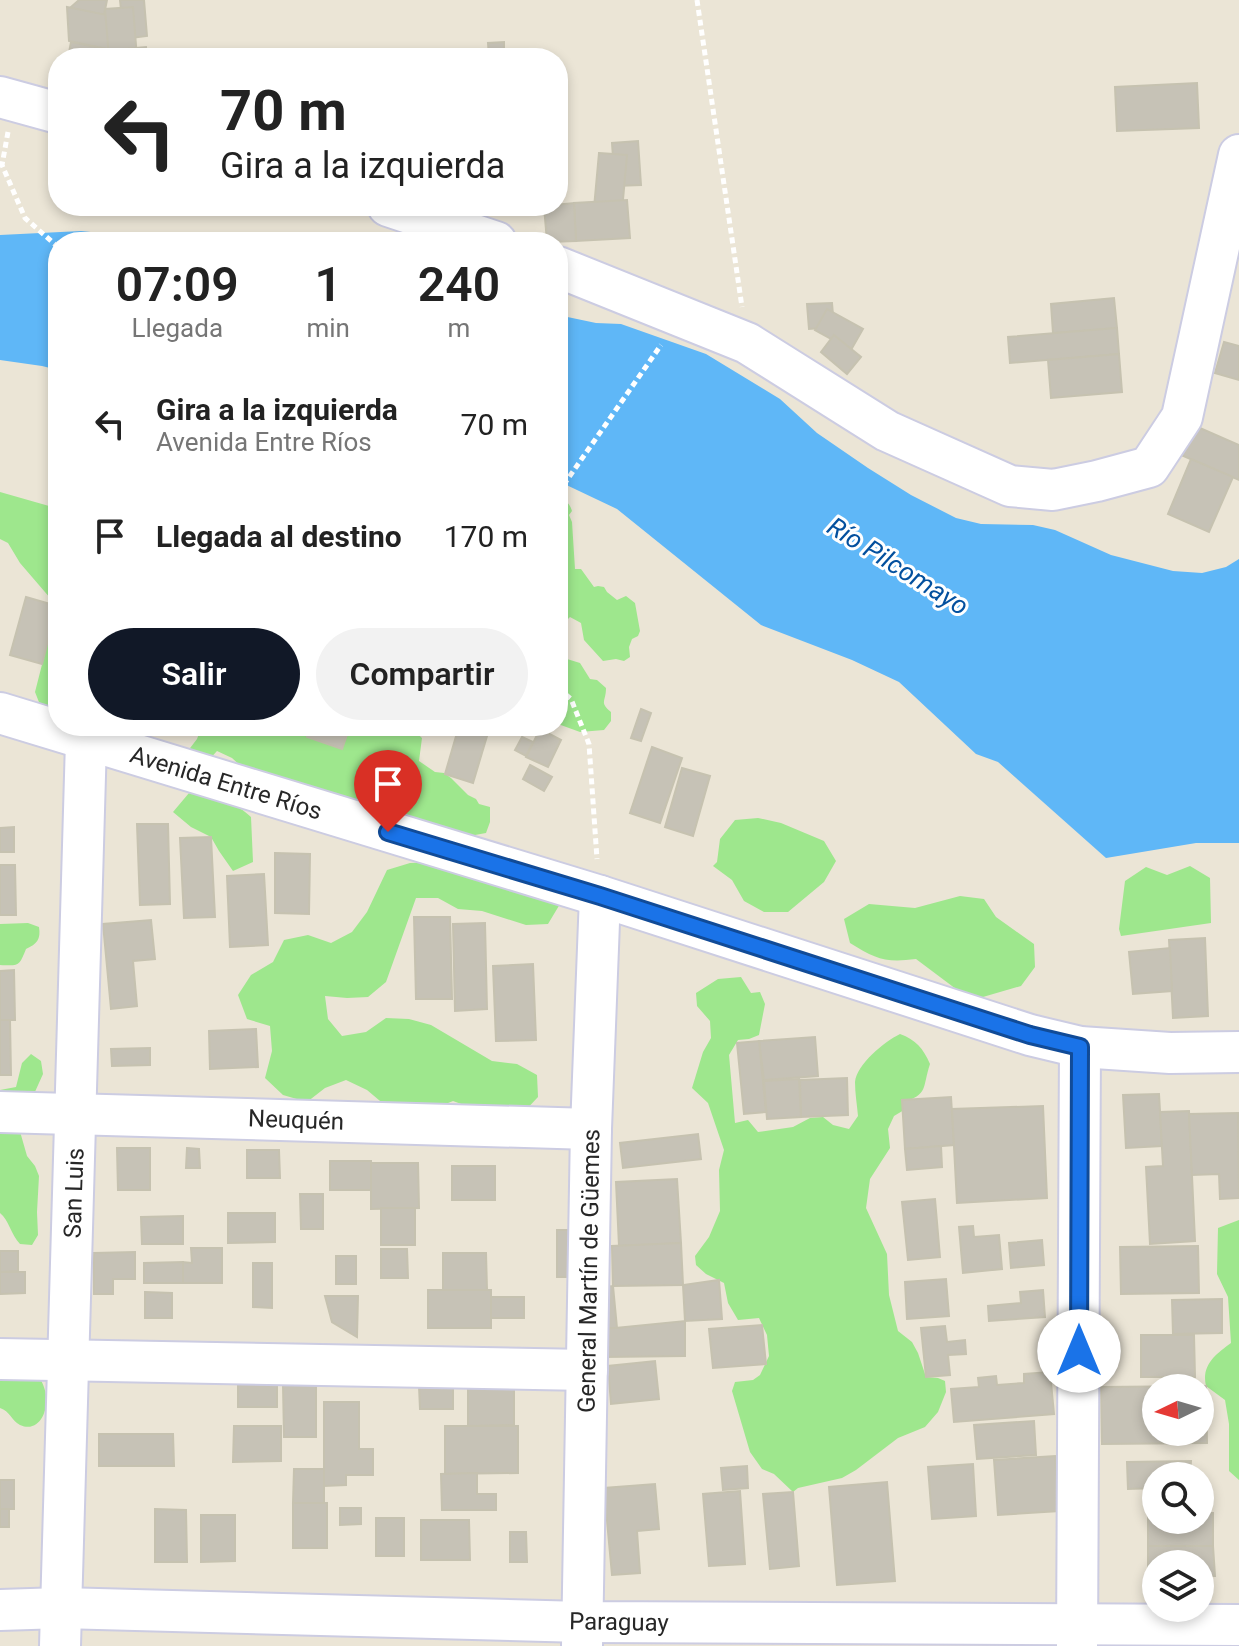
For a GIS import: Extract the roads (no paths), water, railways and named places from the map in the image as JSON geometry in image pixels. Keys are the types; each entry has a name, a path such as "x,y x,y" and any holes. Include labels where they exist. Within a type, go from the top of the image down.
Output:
{"street":[{"path":"3,98 48,110"},
{"path":"568,271 747,343 887,431 1010,486 1053,490 1149,467 1182,417 1239,155"},
{"path":"418,216 466,232"},
{"name":"Avenida Entre Ríos","path":"0,713 48,729"},
{"name":"Avenida Entre Ríos","path":"71,736 600,896 1030,1035 1080,1047 1170,1053 1239,1052"},
{"name":"San Luis","path":"61,1627 86,741"},
{"name":"General Martín de Güemes","path":"583,1634 591,1129 600,896"},
{"path":"1077,1635 1080,1047"},
{"name":"Neuquén","path":"0,1112 591,1129"},
{"path":"0,1359 587,1370"},
{"name":"Paraguay","path":"0,1610 61,1627 583,1634 1077,1635 1239,1625"}],"water":[{"path":"48,233 48,368 0,360 0,235"},
{"name":"Río Pilcomayo","path":"568,317 621,324 706,354 780,399 817,433 868,468 956,518 981,524 1033,525 1055,530 1111,555 1173,571 1202,573 1226,567 1239,559 1239,843 1196,843 1106,858 998,762 976,754 899,682 761,625 617,509 568,486"}]}
